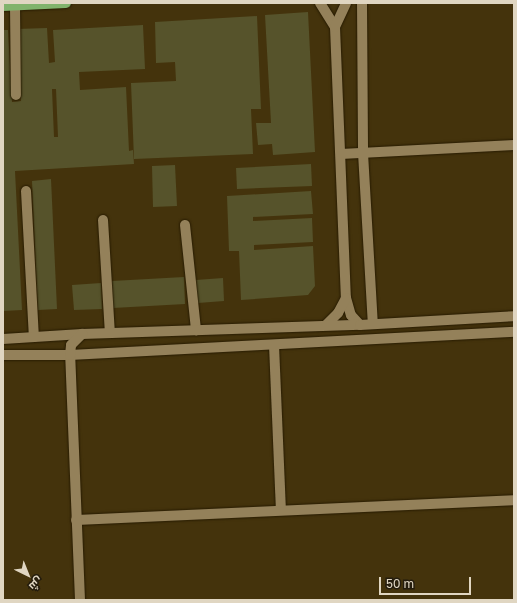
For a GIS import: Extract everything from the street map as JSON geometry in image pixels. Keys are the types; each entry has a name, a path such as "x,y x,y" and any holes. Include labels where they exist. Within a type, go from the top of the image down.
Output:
{"main road":[{"path":"3,6 66,3"}],"street":[{"path":"320,3 335,27"},
{"path":"346,3 335,27 346,298 351,315 360,325"},
{"path":"362,3 363,153 373,324"},
{"path":"15,6 16,95"},
{"path":"341,154 514,145"},
{"path":"26,191 34,337"},
{"path":"103,220 110,333"},
{"path":"185,225 196,330"},
{"path":"326,325 338,313 346,298"},
{"path":"3,339 82,334 360,325 514,316"},
{"path":"3,355 70,355 514,332"},
{"path":"80,600 70,355 71,345 82,334"},
{"path":"274,344 281,510"},
{"path":"76,520 514,500"}],"building":[{"path":"308,12 315,152 273,155 272,144 258,145 256,123 271,123 265,15"},
{"path":"257,16 261,109 251,109 253,154 134,159 131,83 176,81 175,62 156,63 155,22"},
{"path":"143,25 145,69 79,72 80,90 126,87 129,151 133,150 134,164 15,171 22,310 3,311 3,30 8,30 12,102 21,101 17,29 47,28 49,63 55,62 53,30","holes":["52,89 56,89 58,137 54,137"]},
{"path":"311,164 312,186 237,189 236,168"},
{"path":"175,165 177,206 153,207 152,166"},
{"path":"51,179 57,309 38,310 32,181"},
{"path":"311,191 313,214 253,217 253,221 312,218 313,242 254,245 254,250 313,246 315,286 308,295 241,300 239,251 229,251 227,196"},
{"path":"184,277 185,304 113,308 112,281"},
{"path":"223,278 224,301 198,303 196,280"},
{"path":"101,283 102,309 74,310 72,285"}]}
